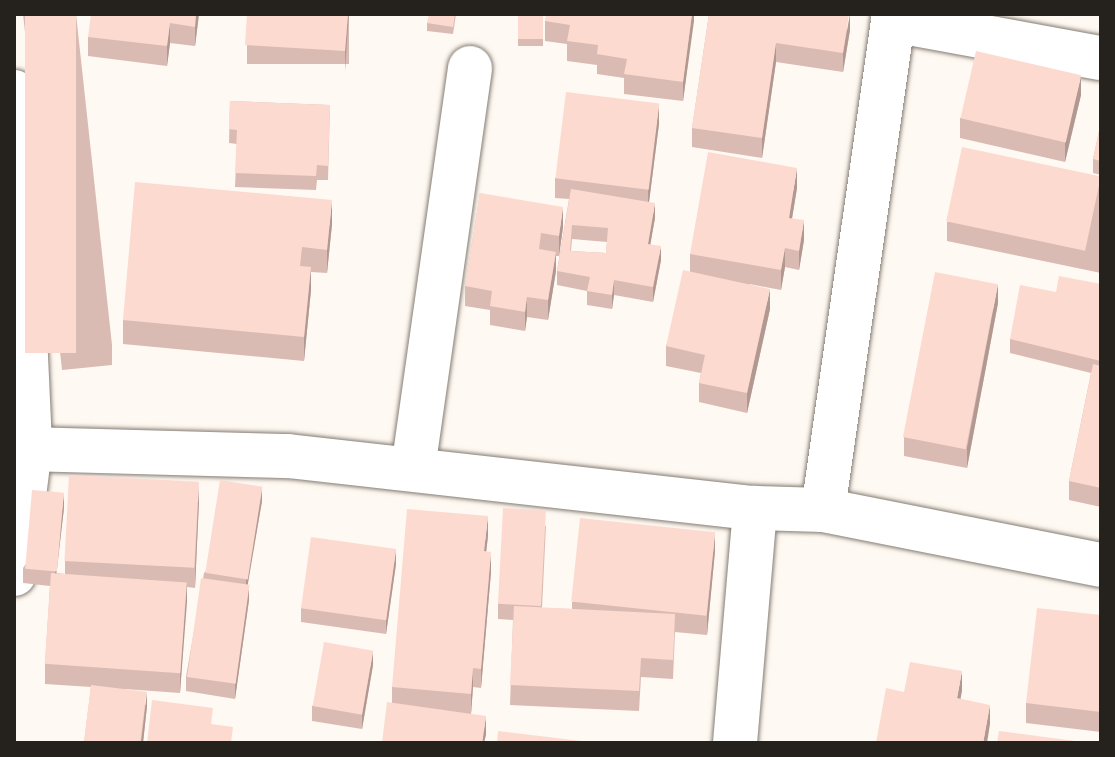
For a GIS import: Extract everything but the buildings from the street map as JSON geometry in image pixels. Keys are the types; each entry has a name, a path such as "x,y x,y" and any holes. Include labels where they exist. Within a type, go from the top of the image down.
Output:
{"street":[{"path":"823,510 894,17 1101,58"},
{"path":"413,469 470,68"},
{"path":"14,92 18,238 30,449 14,574"},
{"path":"30,449 288,456 755,508 823,510 1101,565"},
{"path":"735,743 755,508"}]}
